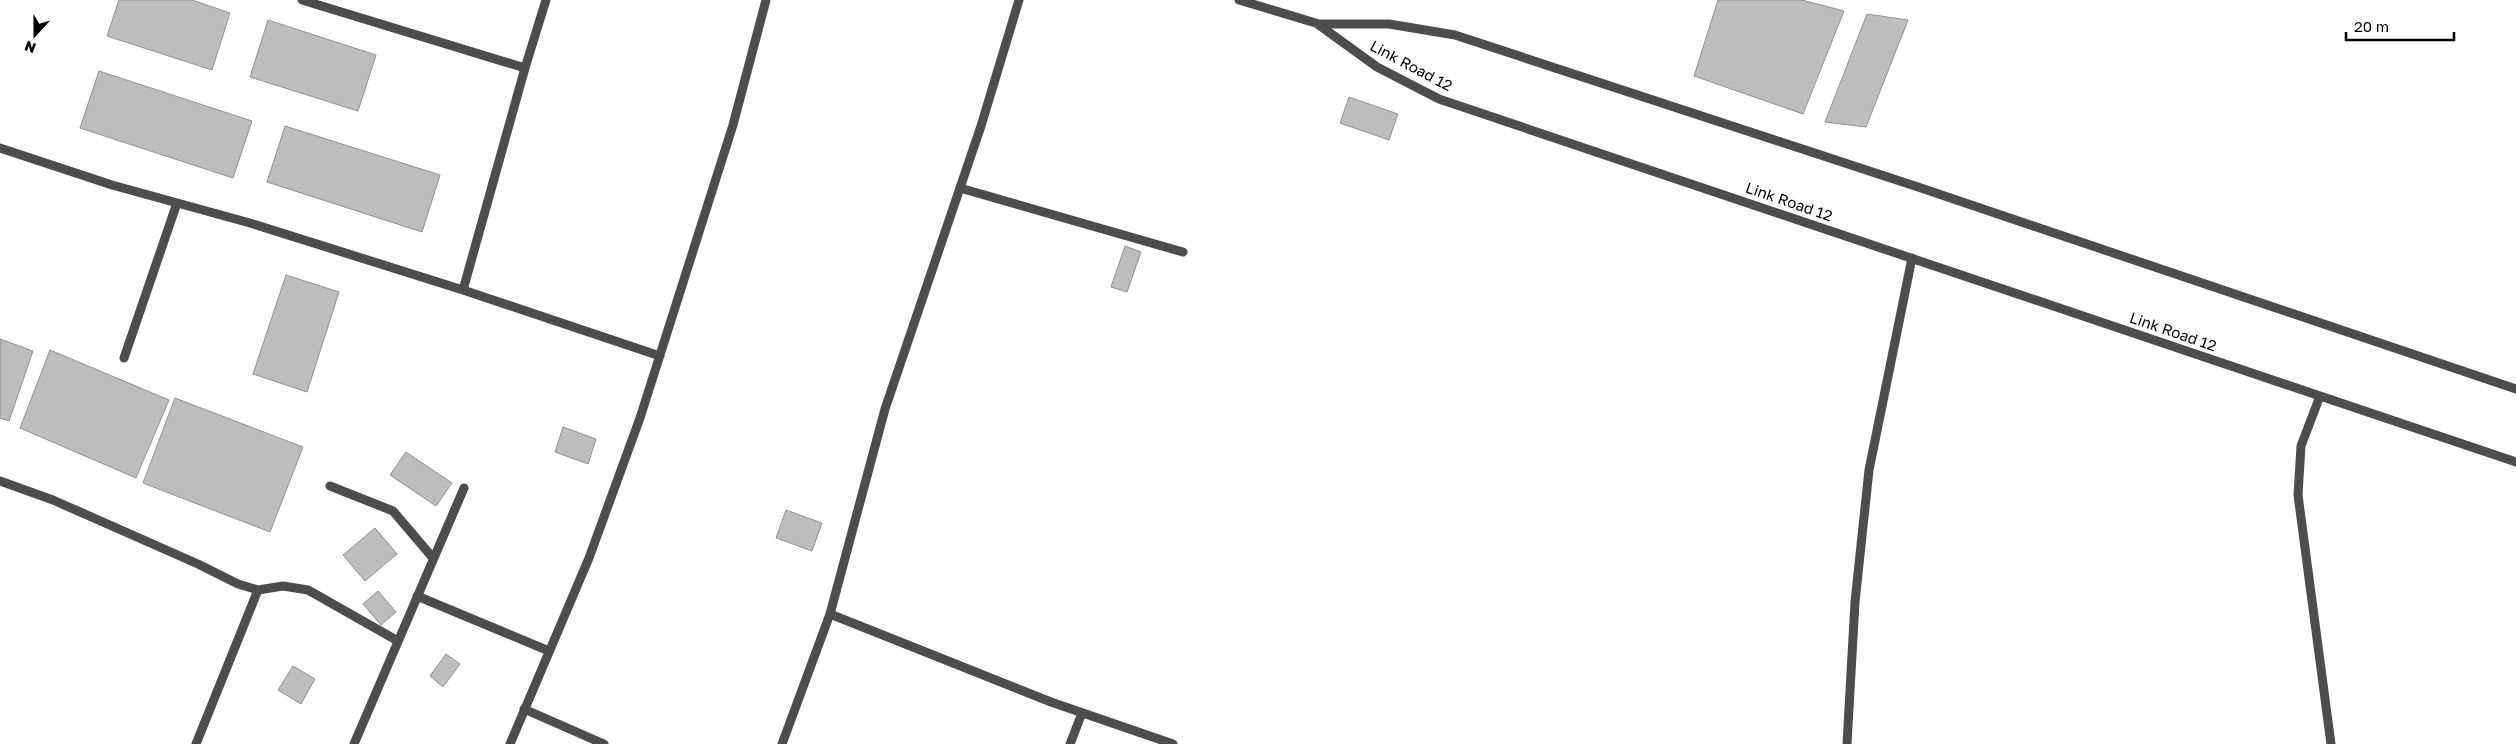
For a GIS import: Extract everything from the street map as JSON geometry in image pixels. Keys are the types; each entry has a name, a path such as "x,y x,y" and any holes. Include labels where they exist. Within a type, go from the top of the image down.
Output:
{"street":[{"path":"302,0 526,68"},
{"path":"464,290 546,0"},
{"path":"510,744 589,558 640,418 732,126 766,0"},
{"path":"782,744 830,614 885,409 960,188 1019,0"},
{"path":"1239,0 1248,1 1319,24"},
{"name":"Link Road 12","path":"1319,24 1377,67 1439,99 2516,462"},
{"name":"Link Road 12","path":"1319,24 1389,24 1456,36 1921,188 2516,389"},
{"path":"0,148 112,185 464,290 660,356"},
{"path":"960,188 1183,252"},
{"path":"124,358 176,203"},
{"path":"1847,744 1855,602 1869,470 1912,258"},
{"path":"2320,396 2301,446 2298,495 2331,744"},
{"path":"0,481 53,500 198,564 238,584 258,590 283,586 308,590 398,641"},
{"path":"330,486 393,511 433,558"},
{"path":"354,744 464,488"},
{"path":"196,744 258,590"},
{"path":"417,596 549,651"},
{"path":"830,614 1082,713 1173,744"},
{"path":"524,710 604,744"},
{"path":"1070,744 1082,713"}],"building":[{"path":"119,0 192,0 230,13 212,70 107,36"},
{"path":"1718,0 1802,0 1844,11 1803,114 1694,76"},
{"path":"1867,14 1908,20 1866,127 1825,122"},
{"path":"268,20 376,55 358,111 250,77"},
{"path":"99,71 252,121 233,178 80,128"},
{"path":"1349,97 1398,114 1389,140 1340,123"},
{"path":"285,126 440,175 422,232 267,182"},
{"path":"1125,246 1141,252 1127,292 1111,287"},
{"path":"286,275 339,292 307,392 253,374"},
{"path":"0,339 33,351 9,421 0,418"},
{"path":"50,350 169,400 136,478 20,428"},
{"path":"175,398 303,447 270,532 143,483"},
{"path":"563,427 596,439 588,464 555,452"},
{"path":"406,452 452,483 436,506 390,475"},
{"path":"786,510 822,523 812,551 776,538"},
{"path":"375,528 397,554 365,581 343,555"},
{"path":"378,591 396,612 381,625 363,604"},
{"path":"446,654 460,664 443,687 430,676"},
{"path":"293,666 315,679 301,704 278,690"}]}
